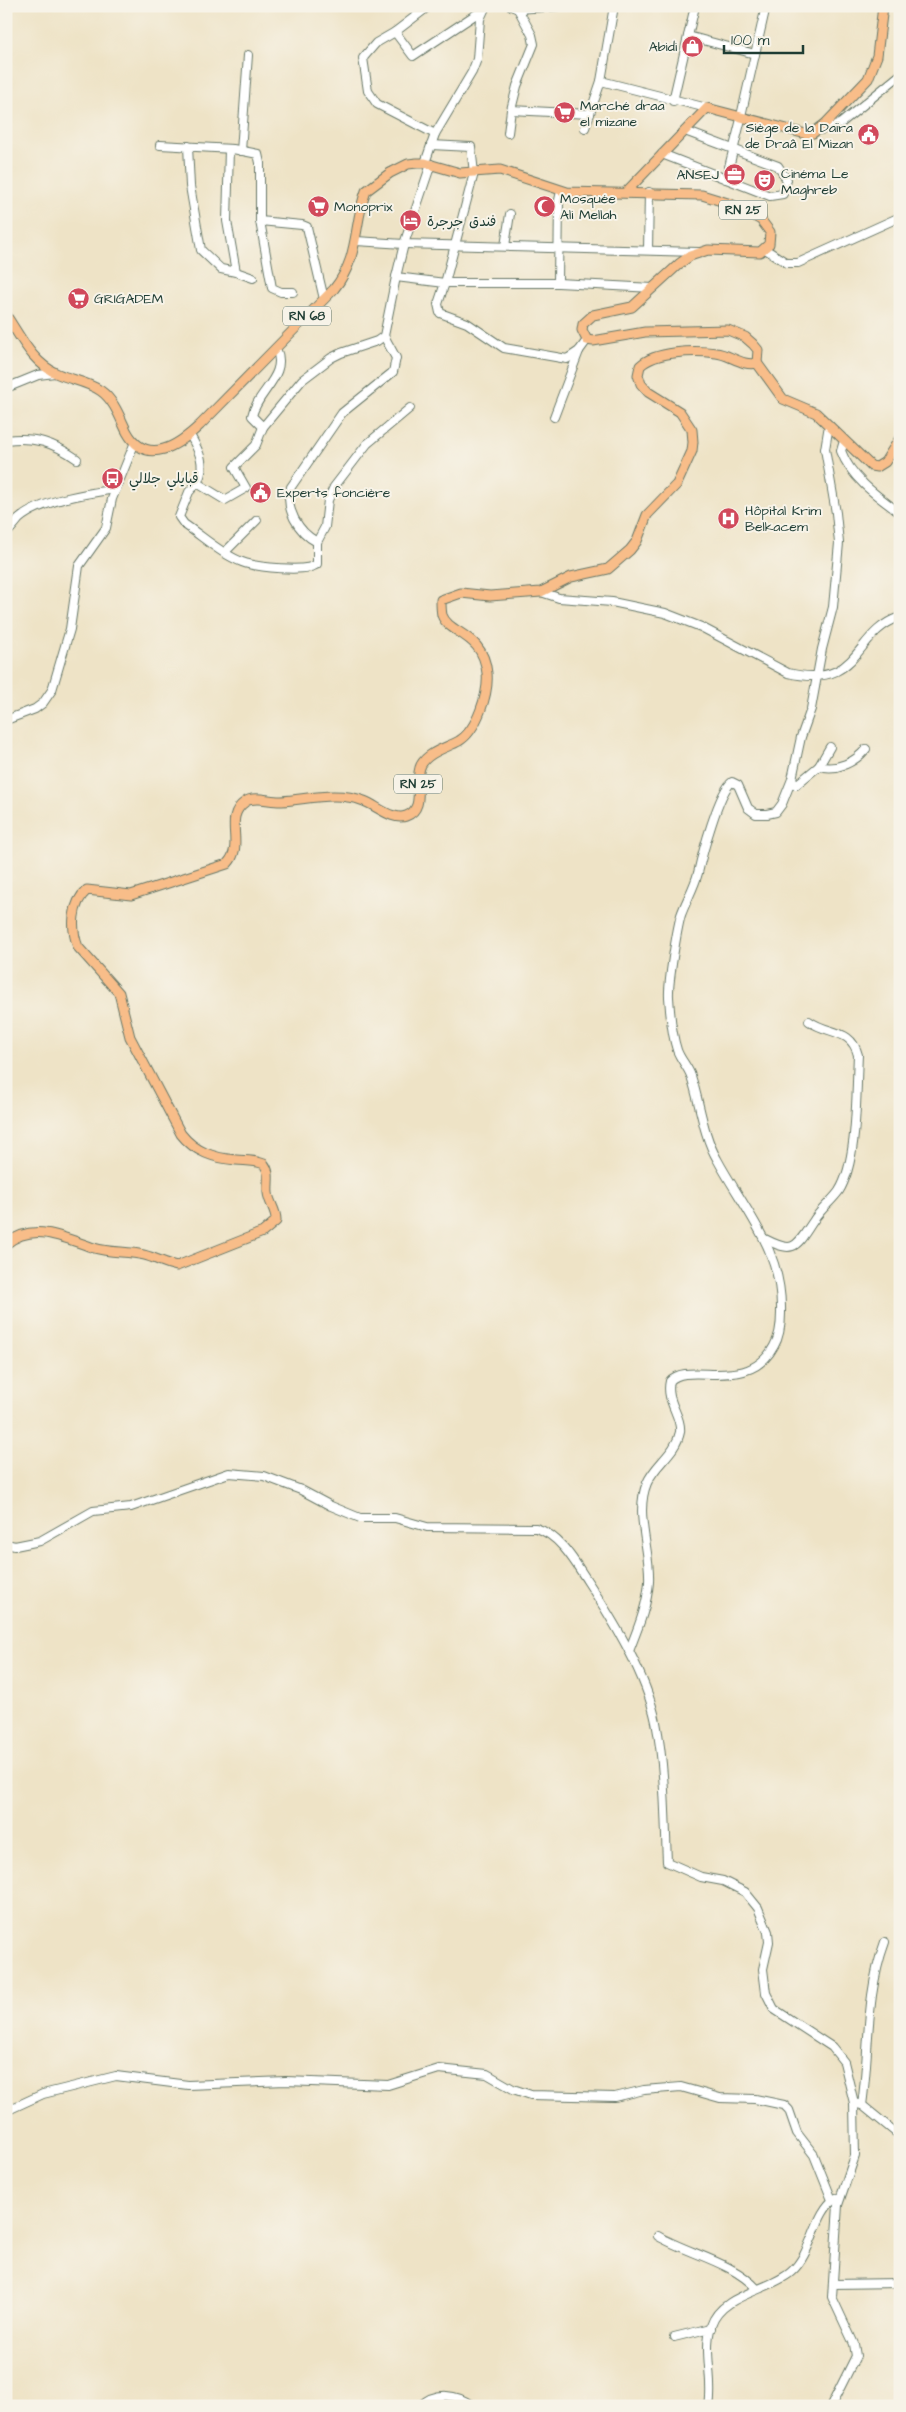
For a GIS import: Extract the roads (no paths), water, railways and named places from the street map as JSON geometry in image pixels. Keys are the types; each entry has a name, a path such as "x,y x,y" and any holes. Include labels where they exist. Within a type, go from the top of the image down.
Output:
{"main road":[{"path":"428,164 452,172 507,171 561,191 626,192 707,108 806,134 818,130 868,79 877,56 883,6"},
{"name":"RN 68","path":"135,442 144,448 170,449 190,435 324,299 346,272 356,241 366,191 408,164 428,164"},
{"name":"RN 25","path":"626,192 702,196 745,211 761,220 770,232 769,244 765,249"},
{"path":"765,249 751,253 713,250 700,252 679,264 632,307 594,315 588,319 582,330 587,340 594,341 645,332 728,330 745,338 758,350 757,363 784,399 816,413 867,462 877,467 885,462 900,438"},
{"path":"6,315 36,359 55,373 91,386 106,395 135,442"},
{"name":"RN 25","path":"6,1244 25,1233 51,1233 95,1248 144,1255 168,1265 177,1266 272,1227 277,1216 270,1201 269,1174 264,1164 251,1160 222,1158 207,1154 189,1144 181,1134 130,1037 118,993 78,947 74,939 74,913 79,897 87,890 130,895 227,864 234,858 236,849 235,816 245,802 252,799 281,801 314,796 345,798 369,803 396,817 405,817 413,812 417,807 418,772 422,764 429,756 461,739 467,733 477,716 486,689 487,674 482,654 466,635 445,620 442,614 441,600 461,593 485,596 541,592 571,577 608,569 620,560 637,540 647,515 677,484 692,451 692,430 687,420 673,406 648,392 641,384 638,375 640,366 654,357 682,353 716,353 750,364 757,363"}],"street":[{"path":"428,6 395,32 376,43 362,58 368,91 377,104 435,134"},
{"path":"514,8 560,6"},
{"path":"585,128 601,81 614,6"},
{"path":"674,101 695,6"},
{"path":"726,179 766,6"},
{"path":"395,32 413,56 487,7"},
{"path":"317,542 310,538 292,514 287,498 291,487 342,413 393,372 396,358 384,336 404,244 435,134 472,72 477,59 480,18 487,7"},
{"path":"508,133 517,86 534,44 532,35 514,8"},
{"path":"688,36 755,54"},
{"path":"241,151 248,55"},
{"path":"818,130 832,128 841,122 900,75"},
{"path":"601,81 707,108"},
{"path":"511,110 590,114"},
{"path":"662,154 770,196 783,194 787,180 778,166 685,131"},
{"path":"160,145 229,149 258,154 260,163 260,221 272,288 281,292 293,292"},
{"path":"431,145 471,147 474,173 445,283 437,306 440,313 467,323 498,346 566,359 579,351"},
{"path":"188,146 190,186 200,250 221,269 253,278"},
{"path":"229,149 227,221 236,272"},
{"path":"558,283 559,200 561,191"},
{"path":"648,250 649,192"},
{"path":"505,246 510,214"},
{"path":"765,249 787,263 798,263 900,217"},
{"path":"260,221 302,224 307,227 324,299"},
{"path":"356,241 454,246 700,252"},
{"path":"396,277 445,283 558,283 654,288"},
{"path":"197,483 225,500 246,488 234,467 256,445 263,427 302,380 331,358 377,341 384,336"},
{"path":"554,418 579,351 587,340"},
{"path":"263,427 252,416 254,408 278,372 279,355 276,348"},
{"path":"6,388 38,375 55,373"},
{"path":"190,435 203,465 202,474 189,492 179,517 184,524 242,562 305,569 313,568 316,564 317,542 325,527 328,500 334,487 367,444 410,408"},
{"path":"629,1651 644,1612 649,1582 648,1560 642,1530 647,1483 675,1445 679,1434 680,1423 670,1399 668,1388 670,1381 679,1375 727,1376 747,1371 765,1358 774,1347 780,1330 782,1292 775,1262 765,1239 716,1158 690,1075 677,1050 668,996 681,916 696,882 714,815 727,786 732,782 738,785 748,808 756,814 767,814 776,812 782,804 792,779 833,607 839,544 836,513 825,449 829,425"},
{"path":"6,440 21,438 56,445 77,459"},
{"path":"844,441 841,446 844,460 869,491 900,513"},
{"path":"6,720 35,709 43,703 52,690 70,629 79,566 106,528 116,489 135,442"},
{"path":"6,534 19,520 41,508 76,494 116,489"},
{"path":"224,552 257,520"},
{"path":"541,592 559,598 612,602 666,613 701,627 788,673 802,676 818,676 833,673 843,667 854,659 881,628 900,617"},
{"path":"792,779 796,785 819,766 830,747"},
{"path":"819,766 831,767 852,763 866,748"},
{"path":"765,1239 782,1248 791,1248 800,1242 816,1217 838,1191 847,1172 855,1110 856,1050 850,1038 817,1027 809,1021"},
{"path":"6,1544 15,1546 40,1541 93,1511 131,1507 229,1473 264,1476 301,1490 331,1506 360,1518 395,1518 427,1527 536,1528 554,1537 603,1604 635,1662 656,1720 662,1766 667,1862 701,1877 723,1881 745,1892 758,1908 769,1942 764,1969 766,1993 774,2009 838,2053 844,2062 854,2102 855,2156 838,2205 832,2297 854,2344 856,2356 831,2406"},
{"path":"862,2105 870,1996 876,1967 885,1942"},
{"path":"6,2111 42,2094 116,2076 188,2085 286,2081 388,2084 439,2069 487,2074 513,2089 531,2095 615,2097 644,2090 681,2087 720,2098 755,2099 784,2104 789,2110 797,2133 814,2155 832,2200"},
{"path":"854,2102 862,2105 900,2136"},
{"path":"709,2406 711,2396 708,2344 711,2328 719,2312 746,2294 782,2280 797,2267 812,2241 823,2211 832,2200 842,2194"},
{"path":"658,2236 748,2280 757,2290"},
{"path":"833,2284 900,2283"},
{"path":"674,2337 711,2328"},
{"path":"420,2406 428,2398 444,2395 461,2397 473,2406"}],"place":[{"name":"Abidi","path":"693,46"},
{"name":"Marché draa el mizane","path":"564,113"},
{"name":"Siège de la Daïra de Draâ El Mizan","path":"869,135"},
{"name":"ANSEJ","path":"735,174"},
{"name":"Cinéma Le Maghreb","path":"765,181"},
{"name":"Monoprix","path":"318,206"},
{"name":"Mosquée Ali Mellah","path":"544,206"},
{"name":"فندق جرجرة","path":"411,221"},
{"name":"GRIGADEM","path":"78,298"},
{"name":"قبايلي جلالي","path":"113,478"},
{"name":"Experts foncière","path":"261,492"},
{"name":"Hôpital Krim Belkacem","path":"729,518"}]}
